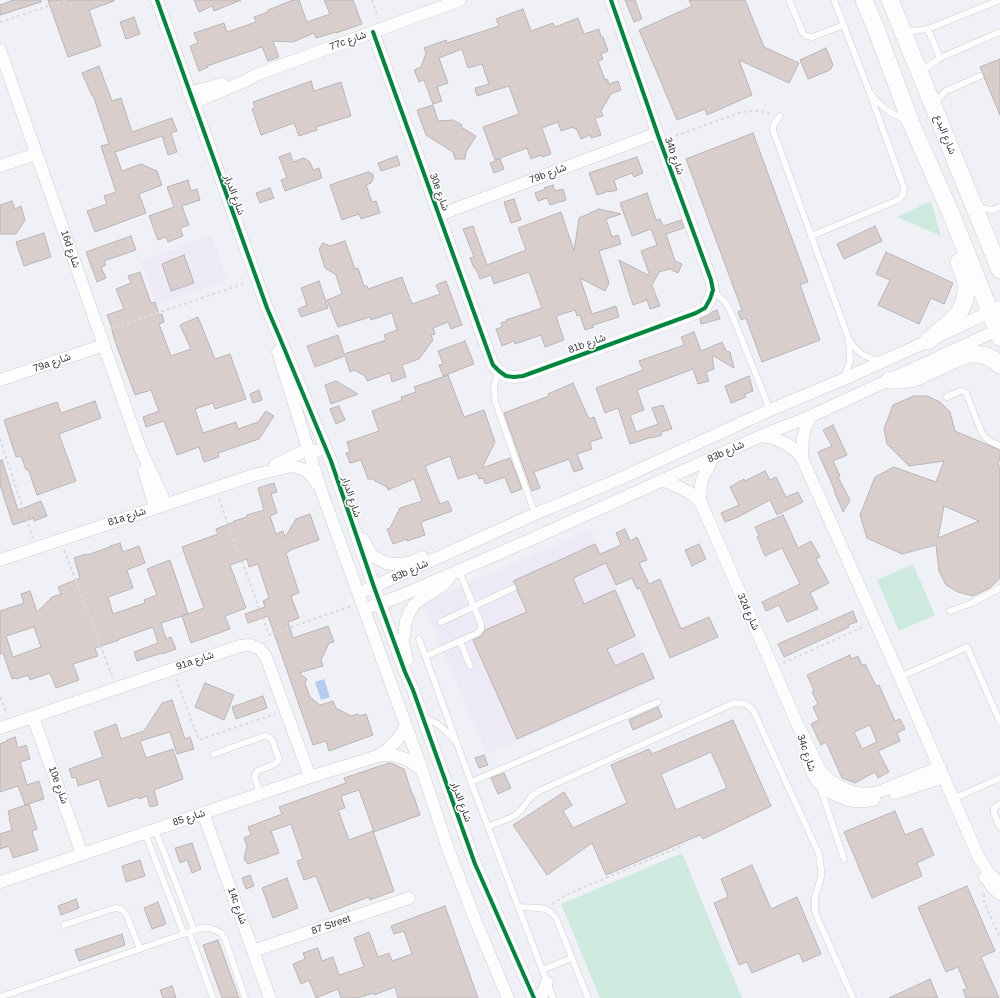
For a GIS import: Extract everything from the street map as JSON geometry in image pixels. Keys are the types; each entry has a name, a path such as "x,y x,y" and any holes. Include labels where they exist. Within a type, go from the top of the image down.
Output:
{"main road":[{"path":"864,0 911,123 995,309 999,332"},
{"name":"شارع البدع","path":"890,0 972,202 996,255"},
{"path":"876,29 891,42 901,67 907,72 918,72"},
{"path":"928,341 959,313 965,300 966,281 949,234 949,226 952,216"},
{"path":"890,380 906,380 914,378 968,354 987,356 1000,365"}],"street":[{"name":"شارع الدرار","path":"157,0 256,279 331,460 347,511 404,672 413,690 475,864 534,998"},
{"name":"77c شارع","path":"191,98 244,77 258,74 460,0"},
{"name":"34b شارع","path":"611,0 658,137 711,280 713,290"},
{"name":"30e شارع","path":"378,30 439,214 490,358 493,365 499,372"},
{"name":"16d شارع","path":"0,50 140,448 143,467 161,506"},
{"name":"79b شارع","path":"439,214 658,137"},
{"path":"0,166 36,154"},
{"name":"81b شارع","path":"499,372 506,376 523,376 696,313 705,308 708,304 713,290"},
{"name":"شارع الدرار","path":"267,308 274,338 320,487 422,770 452,860 507,997"},
{"name":"83b شارع","path":"361,602 374,587 535,514 615,481 770,410 844,379 995,309"},
{"name":"83b شارع","path":"361,602 380,603 398,597 999,332"},
{"name":"79a شارع","path":"0,380 104,345"},
{"path":"802,458 803,437 811,416"},
{"path":"761,436 773,438 785,443 795,450 802,458 942,772 979,858 984,874 997,890"},
{"path":"309,450 318,451 331,460"},
{"name":"81a شارع","path":"254,475 309,450"},
{"name":"32d شارع","path":"713,458 703,477 700,501 797,723"},
{"name":"81a شارع","path":"0,560 254,475 292,466 306,470 320,487"},
{"path":"662,480 685,490 700,501"},
{"name":"83b شارع","path":"347,511 356,523 364,542 373,556 386,563 402,564 411,562 445,548 461,547"},
{"name":"83b شارع","path":"413,690 411,674 403,642 406,621 414,605 442,586 455,572"},
{"name":"91a شارع","path":"5,726 240,646 250,645 260,649 266,657 310,777"},
{"name":"10e شارع","path":"33,717 82,854"},
{"name":"34c شارع","path":"797,723 822,772 831,781 852,792 864,794 876,793 942,772"},
{"name":"34c شارع","path":"797,723 804,754 813,774 818,782 831,793 839,797 856,802 874,800 942,772"},
{"name":"شارع 85","path":"378,756 394,743 406,726"},
{"name":"شارع 85","path":"0,882 310,777 378,756 397,756 406,759 422,770"},
{"name":"14c شارع","path":"203,813 270,998"},
{"name":"87 Street","path":"253,951 409,898"},
{"path":"541,998 547,982"}],"lane":[{"path":"791,0 803,33 806,36 812,37 844,25"},
{"path":"811,236 898,200 903,195 904,188 834,0"},
{"path":"901,28 914,31 928,30 1000,0"},
{"path":"928,30 940,58"},
{"path":"918,72 940,58 1000,32"},
{"path":"933,107 946,91 980,76"},
{"path":"869,91 882,106 911,123"},
{"path":"780,116 774,124 774,133 849,340 850,361 844,379"},
{"path":"972,202 981,208 992,210 1000,208"},
{"path":"713,290 730,310 770,410"},
{"path":"849,340 857,350 880,362"},
{"path":"499,372 494,386 494,401 535,514"},
{"path":"947,397 960,391 966,393 982,433 987,439 1000,446"},
{"path":"426,656 478,633 481,629 481,624 474,606 455,572"},
{"path":"441,622 513,588"},
{"path":"950,611 972,603 1000,588"},
{"path":"419,639 471,782 553,998"},
{"path":"460,641 470,666"},
{"path":"900,677 967,647 1000,722"},
{"path":"471,782 658,702"},
{"path":"488,827 517,814 531,797 539,791 734,703 745,704 753,710 819,854 821,869 815,897 815,911 853,998"},
{"path":"422,717 436,723 458,744"},
{"path":"214,754 264,736 270,738 279,759 275,764 257,771 255,778 260,794"},
{"path":"953,799 1000,778"},
{"path":"818,782 844,859"},
{"path":"1000,804 994,808 994,813 1000,827"},
{"path":"150,831 213,998"},
{"path":"150,831 189,932"},
{"path":"518,907 546,909 556,918 588,998"},
{"path":"64,925 115,908 121,909 126,914 140,949"},
{"path":"0,997 189,932 202,928 209,928 216,930 225,939 245,998"},
{"path":"542,970 572,958"}],"path":[{"path":"0,22 66,0"},
{"path":"372,0 378,30"},
{"path":"658,137 742,112 751,111 780,116"},
{"path":"99,333 256,279"},
{"path":"0,439 36,547"},
{"path":"215,488 269,635 361,602"},
{"path":"60,539 116,688"},
{"path":"772,668 876,622"},
{"path":"172,669 199,740 286,711"},
{"path":"0,696 5,726"},
{"path":"546,909 570,893 684,845"},
{"path":"997,890 985,889 984,902 1000,937"}],"shaded area":[{"path":"211,235 227,279 156,305 141,261"},
{"path":"591,530 656,680 487,754 422,603"}],"green space":[{"path":"931,201 941,236 897,217"},
{"path":"913,564 935,615 899,631 877,580"},
{"path":"682,853 742,998 600,998 561,904"}],"water":[{"path":"324,679 330,697 321,700 315,682"}],"building":[{"path":"14,0 41,0 41,2 0,15 0,5"},
{"path":"48,0 114,0 89,10 101,46 68,57"},
{"path":"194,0 241,0 214,11 212,6 199,12"},
{"path":"293,0 299,0 307,22 330,14 324,0 353,0 362,24 316,38 314,33 293,42 273,41 279,57 268,61 262,47 207,66 208,67 199,71 190,46 198,43 194,33 224,23 227,32 256,22 254,17"},
{"path":"625,0 635,0 642,19 634,22"},
{"path":"689,0 745,0 764,47 799,63 789,83 739,60 752,95 707,115 705,109 677,120 639,30 692,6"},
{"path":"523,9 531,31 553,23 555,27 578,18 584,34 599,29 608,51 601,54 603,59 598,61 605,80 607,79 609,84 618,81 621,90 611,94 601,111 603,116 595,118 601,135 591,138 590,135 581,139 576,128 574,129 573,127 561,131 558,122 542,128 551,154 542,157 541,155 531,159 527,148 495,160 483,127 519,114 509,86 477,96 475,88 489,84 482,64 468,68 462,49 439,58 448,83 437,87 442,101 433,104 424,80 419,82 414,70 421,67 426,53 424,48 446,40 447,43 499,26 496,19"},
{"path":"134,17 140,34 126,39 120,22"},
{"path":"826,48 833,65 830,70 808,79 800,60"},
{"path":"1000,59 1000,115 980,67"},
{"path":"99,66 112,101 121,98 132,132 172,118 177,131 171,133 177,152 168,155 162,136 115,152 122,171 141,164 157,171 162,185 139,194 146,213 95,232 87,211 107,204 104,196 116,192 101,146 109,144 93,95 92,96 82,73"},
{"path":"311,81 314,91 341,82 351,116 316,127 317,130 299,136 294,123 261,135 252,109 255,108 253,102"},
{"path":"433,105 438,121 453,120 476,136 466,152 465,159 455,159 453,152 426,135 417,110"},
{"path":"753,133 808,282 800,285 820,340 762,362 746,318 741,320 738,312 742,310 686,159"},
{"path":"290,153 293,162 304,158 310,162 313,170 319,168 322,178 285,191 281,180 287,178 279,157"},
{"path":"397,156 400,165 381,171 378,163"},
{"path":"637,157 643,173 634,177 632,173 614,180 617,190 597,195 589,173"},
{"path":"500,159 504,169 494,173 490,163"},
{"path":"368,172 373,174 373,179 371,183 366,185 372,202 376,201 380,213 361,219 359,214 342,220 330,185"},
{"path":"188,180 191,191 197,189 200,200 182,206 189,225 180,228 183,236 168,242 166,237 158,240 149,216 174,207 167,187"},
{"path":"553,185 555,191 563,189 566,200 550,205 547,198 538,201 535,193"},
{"path":"270,188 274,198 260,203 256,193"},
{"path":"647,193 656,220 660,219 663,226 681,220 684,228 666,234 675,261 682,264 678,273 670,269 659,272 652,285 660,306 650,309 647,300 633,305 619,260 650,276 641,251 657,245 651,229 632,236 620,203"},
{"path":"514,199 521,220 511,223 504,202"},
{"path":"12,201 15,209 21,206 25,220 16,234 0,234 0,205"},
{"path":"599,209 621,214 606,219 612,237 618,235 621,244 599,251 609,283 605,291 580,278 592,314 616,306 619,317 593,325 594,327 585,330 580,315 577,316 575,310 556,316 564,340 545,347 541,335 515,344 514,341 502,346 496,329 502,327 501,323 542,308 529,272 494,284 491,275 480,279 470,258 474,257 463,229 473,226 487,265 526,250 518,228 561,212 574,251 579,218"},
{"path":"875,226 882,241 844,259 837,244"},
{"path":"44,233 51,257 24,266 16,242"},
{"path":"131,236 136,250 104,261 106,265 101,267 106,278 97,282 86,252"},
{"path":"345,241 355,269 358,268 364,286 367,286 368,289 402,277 412,304 440,294 436,285 446,281 462,325 451,329 448,322 433,328 435,334 431,335 433,340 419,359 402,365 406,377 392,382 390,373 367,381 365,376 354,370 350,372 345,356 315,367 307,346 338,335 344,354 386,340 384,335 397,330 392,313 371,320 370,317 338,327 327,300 342,294 336,275 325,268 319,249 323,243 330,246"},
{"path":"886,252 953,283 944,304 931,298 919,324 878,305 890,280 876,274"},
{"path":"184,255 194,283 171,291 162,264"},
{"path":"140,272 151,303 155,302 159,315 162,314 164,322 159,324 171,356 191,349 180,325 198,317 215,359 230,354 246,399 215,409 213,403 195,409 203,433 236,422 238,429 258,422 266,411 274,416 259,439 218,453 219,457 204,462 199,447 177,455 164,421 146,427 143,417 159,411 151,390 135,395 107,315 124,309 116,289 131,283 128,276"},
{"path":"319,281 328,308 301,317 298,309 307,305 301,288"},
{"path":"717,310 720,319 701,324 700,319"},
{"path":"694,332 701,351 722,342 726,351 730,352 734,368 712,355 714,369 706,372 709,381 698,384 693,369 637,390 644,410 630,415 636,432 658,424 652,408 663,405 672,429 661,432 662,435 630,444 618,408 605,413 596,388 643,370 639,361 684,345 681,337"},
{"path":"465,341 474,364 443,376 439,365 443,364 438,351"},
{"path":"448,375 464,417 484,410 495,442 482,468 510,458 522,489 511,493 505,477 485,484 483,478 479,479 477,473 458,479 450,456 425,466 440,504 448,501 452,511 421,522 425,535 393,544 387,529 390,528 400,508 422,501 414,479 388,490 387,487 373,479 368,479 361,460 350,463 346,453 350,452 347,442 379,431 372,411 402,400 401,397 416,392 414,387"},
{"path":"749,376 753,391 745,394 746,397 731,403 725,386"},
{"path":"336,381 358,394 331,404 325,385"},
{"path":"573,383 589,419 594,417 602,438 590,442 592,449 577,454 583,469 574,472 569,459 534,472 540,488 532,491 504,413 549,396 548,394"},
{"path":"259,390 262,400 253,403 250,394"},
{"path":"914,396 927,396 940,402 950,412 955,431 1000,450 998,464 1000,467 1000,578 990,588 973,596 958,592 946,585 939,571 936,545 902,554 867,538 860,515 875,477 894,467 936,482 944,461 909,466 887,444 884,429 893,405","holes":["944,506 979,521 938,538"]},
{"path":"95,401 101,418 59,434 76,481 37,495 28,469 26,470 21,456 16,457 4,420 57,402 61,413"},
{"path":"339,406 345,420 336,424 330,409"},
{"path":"833,425 847,455 833,461 840,476 838,477 850,500 843,512 818,452 832,446 823,430"},
{"path":"2,460 18,510 41,501 47,516 34,521 34,518 13,525 0,485 0,461"},
{"path":"765,471 770,480 776,477 786,497 798,492 803,502 777,515 770,500 738,517 725,522 721,513 739,505 730,487 744,479 745,481"},
{"path":"274,483 277,492 271,494 277,513 270,516 276,534 283,531 285,537 296,519 310,514 319,540 290,550 286,553 299,593 291,596 299,618 288,622 293,638 328,626 334,642 329,643 321,660 323,666 299,673 307,679 305,683 310,697 320,705 333,701 336,708 351,716 366,714 373,735 329,751 326,741 313,745 268,616 248,623 245,614 265,607 263,601 269,598 258,564 249,567 247,559 230,565 246,608 225,616 230,629 191,643 182,616 204,608 182,547 218,534 216,529 247,517 247,515 264,510 258,488"},
{"path":"783,515 798,548 811,541 820,557 816,559 829,583 810,593 818,609 787,622 779,605 766,611 762,602 800,584 782,548 765,556 757,537 759,536 755,527"},
{"path":"625,529 630,541 637,537 647,560 639,563 649,584 660,579 681,629 709,617 718,637 670,658 640,588 637,589 632,578 616,585 606,563 573,578 584,604 615,590 635,636 607,649 615,666 643,653 654,678 517,739 473,640 481,636 485,630 527,612 517,590 517,586 513,581 595,544 600,554 621,545 616,533"},
{"path":"120,543 123,552 139,546 145,563 127,570 133,588 108,597 113,614 145,603 144,600 157,595 147,569 170,560 188,614 161,623 166,639 171,637 176,649 137,661 134,652 158,643 153,627 95,648 98,656 73,664 79,680 56,688 50,673 30,680 28,675 17,679 12,679 3,653 0,654 0,611 24,603 21,594 30,591 37,612 52,597 61,594 58,587 80,578 74,558 87,555","holes":["34,627 41,647 13,657 6,636"]},
{"path":"699,544 706,559 692,566 685,550"},
{"path":"853,611 857,622 784,657 778,644"},
{"path":"850,655 851,659 858,656 862,665 865,664 876,686 879,685 895,721 900,719 905,729 897,733 900,741 878,751 889,772 878,778 875,772 855,783 842,778 826,742 821,745 811,724 819,720 813,707 818,704 812,692 814,690 807,675","holes":["870,725 877,742 862,749 854,732"]},
{"path":"205,683 234,695 224,720 195,707"},
{"path":"263,696 267,708 236,719 232,707"},
{"path":"172,700 185,739 190,737 194,749 177,754 170,732 140,741 146,758 173,749 183,779 154,790 158,805 150,807 147,796 139,799 138,797 108,807 99,779 78,786 76,777 72,778 69,769 103,757 94,732 116,724 121,739 144,731 162,703"},
{"path":"658,707 662,717 633,730 629,720"},
{"path":"733,720 771,806 703,839 700,835 606,875 592,843 547,875 513,825 564,792 572,805 563,811 573,828 627,803 611,765 649,749 652,754","holes":["711,752 727,788 676,810 661,774"]},
{"path":"15,737 18,748 26,745 30,759 20,762 27,785 39,781 44,799 25,805 18,786 0,792 0,744"},
{"path":"484,755 488,765 479,768 475,758"},
{"path":"389,763 404,769 420,815 374,832 359,790 341,796 345,808 338,810 349,840 373,831 394,891 370,900 369,897 330,912 316,876 304,880 297,861 303,859 291,824 271,831 279,853 248,864 244,859 247,846 244,838 251,835 248,827 282,814 279,807 346,783 344,778"},
{"path":"504,773 511,788 498,794 491,778"},
{"path":"29,804 37,829 32,831 38,850 13,858 9,846 0,849 0,834 12,830 8,811"},
{"path":"895,811 905,835 922,828 934,855 917,863 922,876 872,898 844,832"},
{"path":"192,843 201,869 192,873 187,860 180,863 175,848"},
{"path":"140,860 145,876 126,882 122,866"},
{"path":"752,865 771,909 797,897 821,954 803,962 799,953 752,973 747,962 739,965 714,903 728,897 721,879"},
{"path":"250,875 254,886 246,889 242,878"},
{"path":"287,878 298,908 273,918 262,888"},
{"path":"967,886 995,951 981,957 999,998 966,998 963,990 967,989 958,967 946,972 918,907"},
{"path":"76,899 79,908 61,915 58,906"},
{"path":"158,902 166,924 152,929 144,908"},
{"path":"445,906 478,998 398,998 395,987 374,995 374,993 357,998 341,998 338,989 316,998 309,980 301,984 293,964 305,959 303,953 318,948 322,961 333,957 339,975 364,967 354,938 369,932 378,957 389,953 392,961 412,954 404,931 394,934 391,926"},
{"path":"122,934 125,945 79,961 75,950"},
{"path":"218,940 239,998 222,998 203,945"},
{"path":"930,979 938,998 889,998"},
{"path":"172,986 176,998 163,998 160,990"}],"cycle path":[{"path":"157,0 267,308 331,461 374,587 413,690 475,864 534,998"},
{"path":"373,32 493,365 506,376 523,376 696,313 705,308 713,290 711,280 660,141 611,0"}]}
